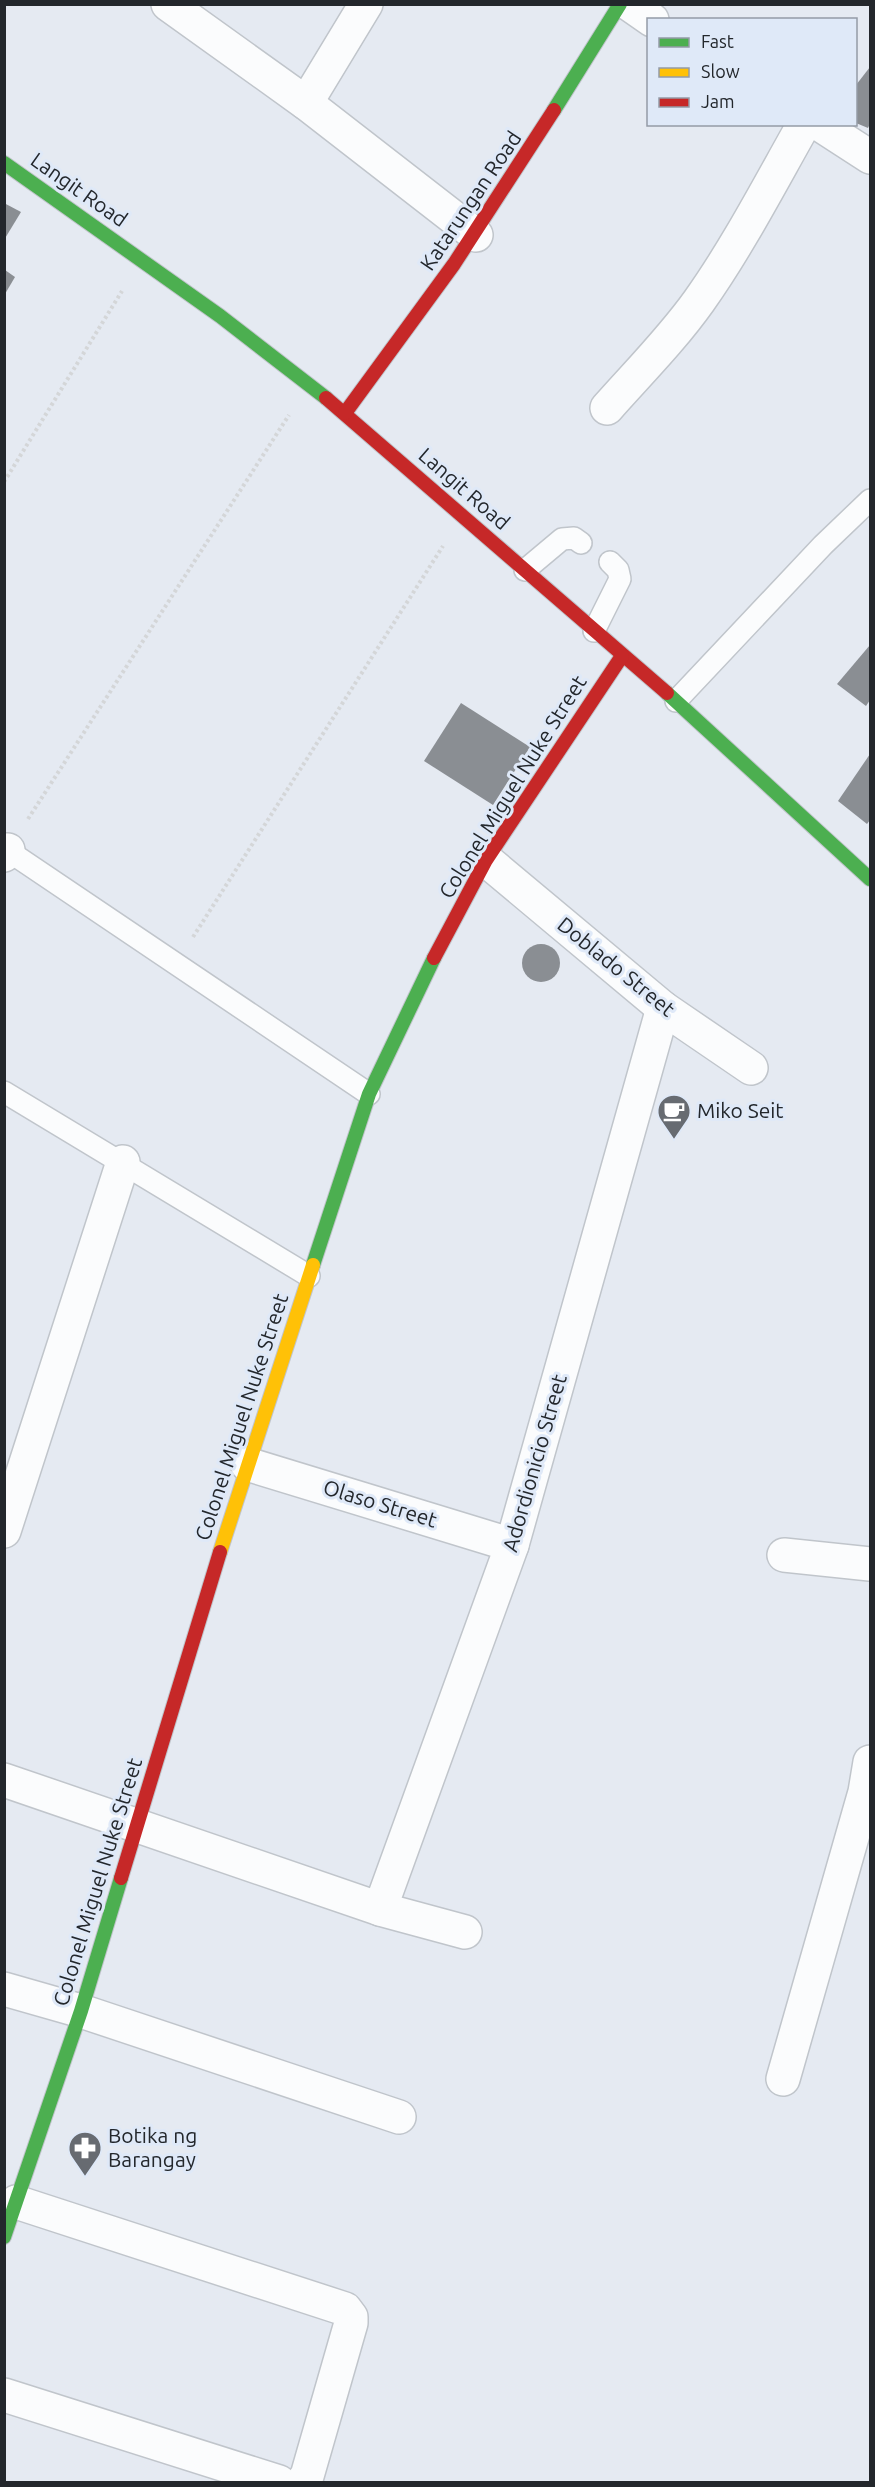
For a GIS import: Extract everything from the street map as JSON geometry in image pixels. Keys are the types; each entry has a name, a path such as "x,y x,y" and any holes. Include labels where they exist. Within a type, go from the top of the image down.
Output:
{"street":[{"path":"168,4 306,103 476,235"},
{"path":"306,103 366,4"},
{"name":"Katarungan Road","path":"345,413 394,350 476,235 544,130 620,4"},
{"path":"629,4 649,18"},
{"path":"607,408 668,340 699,301 757,208 803,126"},
{"path":"822,126 870,157"},
{"name":"Langit Road","path":"4,163 140,260 345,413 676,702 870,879"},
{"name":"Colonel Miguel Nuke Street","path":"5,2235 81,2011 247,1464 369,1094 424,976 486,860 622,656"},
{"name":"Doblado Street","path":"486,860 663,1008 751,1068"},
{"name":"Adordionicio Street","path":"380,1910 512,1545 663,1008"},
{"path":"4,1531 123,1162"},
{"name":"Olaso Street","path":"247,1464 512,1545"},
{"path":"784,1555 870,1564"},
{"path":"783,2079 861,1804 870,1762"},
{"path":"4,1780 380,1910 465,1932"},
{"path":"4,1989 81,2011 399,2117"},
{"path":"16,2202 345,2309 351,2317 351,2323 307,2476 302,2482"},
{"path":"4,2395 279,2482"}],"lane":[{"path":"676,702 823,545 870,500"},
{"path":"525,570 562,539 574,538 581,543"},
{"path":"594,631 620,579 618,570 610,562"},
{"path":"6,851 176,962 369,1094"},
{"path":"4,1092 309,1276"}],"path":[{"path":"4,482 140,260"},
{"path":"6,851 309,384"},
{"path":"176,962 463,515"}],"building":[{"path":"870,67 870,124 868,128 857,123 857,84"},
{"path":"4,203 21,212 4,240"},
{"path":"5,270 15,277 5,294"},
{"path":"870,645 870,700 866,706 837,684"},
{"path":"461,703 530,747 493,805 424,761"},
{"path":"870,754 870,820 867,824 838,801"},
{"path":"541,944 548,945 554,950 559,956 559,970 554,976 548,981 541,982 534,981 528,976 523,970 522,963 523,956 528,950 534,945"}],"traffic: fast":[{"path":"554,110 620,4"},
{"path":"4,163 220,316 326,398"},
{"path":"667,693 870,879"},
{"path":"313,1265 369,1094 434,958"},
{"path":"4,2237 81,2011 121,1878"}],"traffic: slow":[{"path":"220,1552 313,1265"}],"traffic: jam":[{"path":"345,413 454,264 554,110"},
{"path":"326,398 667,693"},
{"path":"434,958 486,860 622,656"},
{"path":"121,1878 220,1552"}],"place":[{"name":"Miko Seit","path":"674,1140"},
{"name":"Botika ng Barangay","path":"85,2177"}]}
